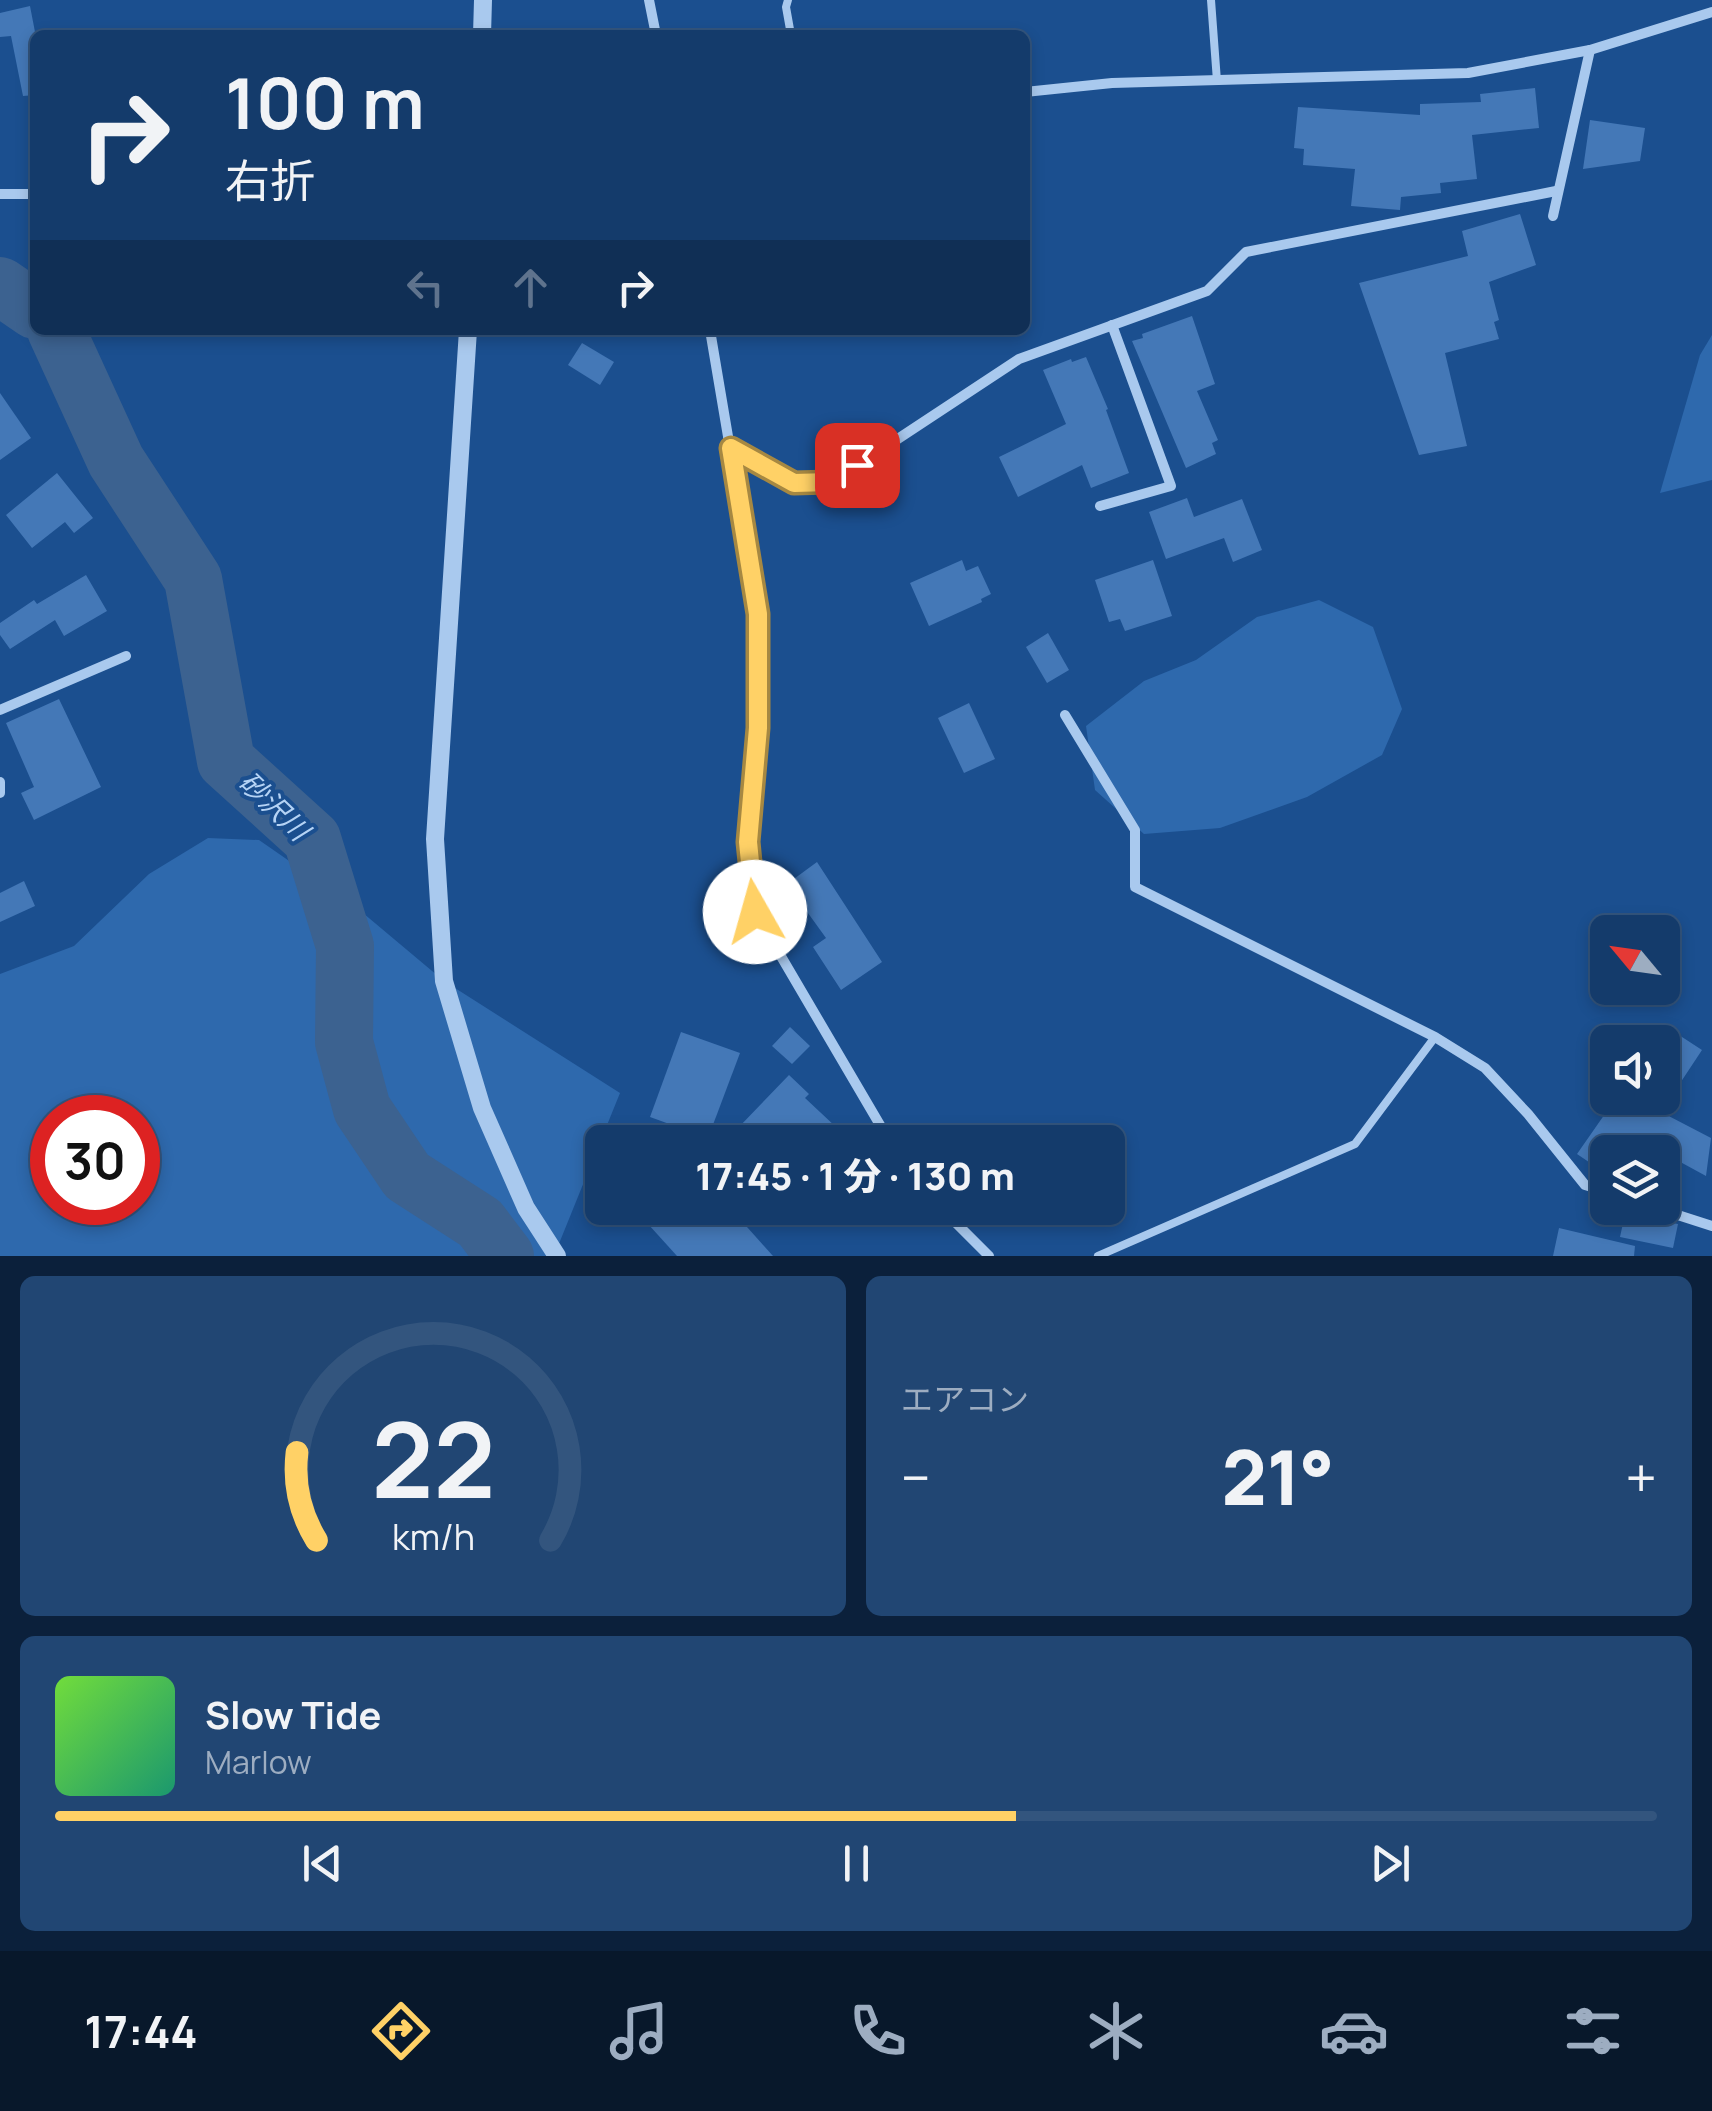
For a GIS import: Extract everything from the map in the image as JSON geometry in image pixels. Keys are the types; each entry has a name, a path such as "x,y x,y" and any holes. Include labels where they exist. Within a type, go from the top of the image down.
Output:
{"street":[{"path":"482,30 483,0"},
{"path":"649,0 655,30"},
{"path":"1030,91 1112,83 1468,73 1590,50 1712,12"},
{"path":"1553,216 1590,50"},
{"path":"731,448 794,483 830,482 1019,359 1207,290 1246,252 1556,192"},
{"path":"0,194 30,194"},
{"path":"1100,506 1171,486 1112,325"},
{"path":"468,335 434,839 444,981 482,1108 526,1208 557,1256"},
{"path":"711,335 758,614 758,728 748,842 755,912 880,1125"},
{"path":"0,710 126,656"},
{"path":"1065,715 1136,830 1135,887 1435,1037 1485,1068 1590,1187"},
{"path":"0,782 0,794"},
{"path":"1680,1216 1712,1226"},
{"path":"959,1225 989,1256"}],"lane":[{"path":"788,0 790,30"},
{"path":"1211,0 1217,80"},
{"path":"1098,1256 1356,1144 1435,1037"}],"shaded area":[{"path":"1712,335 1712,480 1660,493 1700,355"},
{"path":"1319,600 1373,627 1402,709 1382,755 1307,797 1220,828 1144,834 1095,790 1086,726 1144,681 1196,660 1257,617"},
{"path":"208,838 259,840 357,908 444,981 620,1093 607,1125 585,1125 585,1179 554,1256 0,1256 0,974 74,946 149,874"}],"building":[{"path":"30,6 35,30 30,30 30,95 23,96 11,36 0,37 0,13"},
{"path":"1535,88 1539,128 1472,135 1477,179 1440,183 1441,193 1401,197 1400,210 1351,206 1355,169 1303,165 1304,149 1294,148 1298,107 1420,115 1420,104 1481,102 1480,94"},
{"path":"1590,120 1645,128 1640,161 1583,169"},
{"path":"1520,214 1536,265 1489,282 1499,320 1494,322 1499,339 1445,353 1467,446 1419,455 1359,283 1468,256 1462,231"},
{"path":"1192,316 1215,384 1197,391 1218,440 1212,443 1216,454 1186,468 1132,341"},
{"path":"582,343 614,362 600,385 568,365"},
{"path":"1086,357 1129,473 1091,488 1082,465 1018,497 999,457 1066,424 1043,370"},
{"path":"0,393 31,438 0,460"},
{"path":"57,473 93,518 74,533 65,522 32,548 6,515"},
{"path":"1187,498 1194,517 1242,499 1262,550 1233,562 1224,538 1166,559 1149,512"},
{"path":"962,560 966,571 978,566 991,594 929,626 910,583"},
{"path":"1153,560 1172,616 1125,631 1120,619 1109,622 1095,580"},
{"path":"86,575 107,611 64,636 55,620 10,649 0,635 0,623 34,600 37,604"},
{"path":"1048,633 1069,670 1047,683 1026,647"},
{"path":"59,699 101,787 34,820 21,793 34,787 6,723"},
{"path":"969,703 995,759 964,773 938,718"},
{"path":"817,862 882,962 841,990 813,947 826,938 787,884"},
{"path":"24,881 35,906 0,922 0,893"},
{"path":"790,1027 810,1046 792,1064 772,1046"},
{"path":"681,1032 740,1053 713,1125 672,1125 650,1117"},
{"path":"1680,1036 1702,1050 1680,1083"},
{"path":"789,1075 809,1094 805,1098 834,1125 741,1125"},
{"path":"1604,1115 1667,1115 1711,1138 1706,1176 1680,1162 1680,1135 1590,1135"},
{"path":"1590,1135 1590,1163 1577,1154"},
{"path":"649,1225 745,1225 773,1256 677,1256"},
{"path":"1623,1225 1678,1225 1673,1248 1620,1237"},
{"path":"1559,1228 1635,1246 1634,1256 1553,1256"}],"waterway":[{"name":"砂沢川","path":"0,286 30,307"},
{"name":"砂沢川","path":"58,335 116,461 193,579 226,761 312,839 345,946 344,1042 362,1109 407,1176 480,1223 505,1256"}],"route":[{"path":"755,912 748,842 758,728 758,614 731,448 794,483 830,482 857,465"}]}
